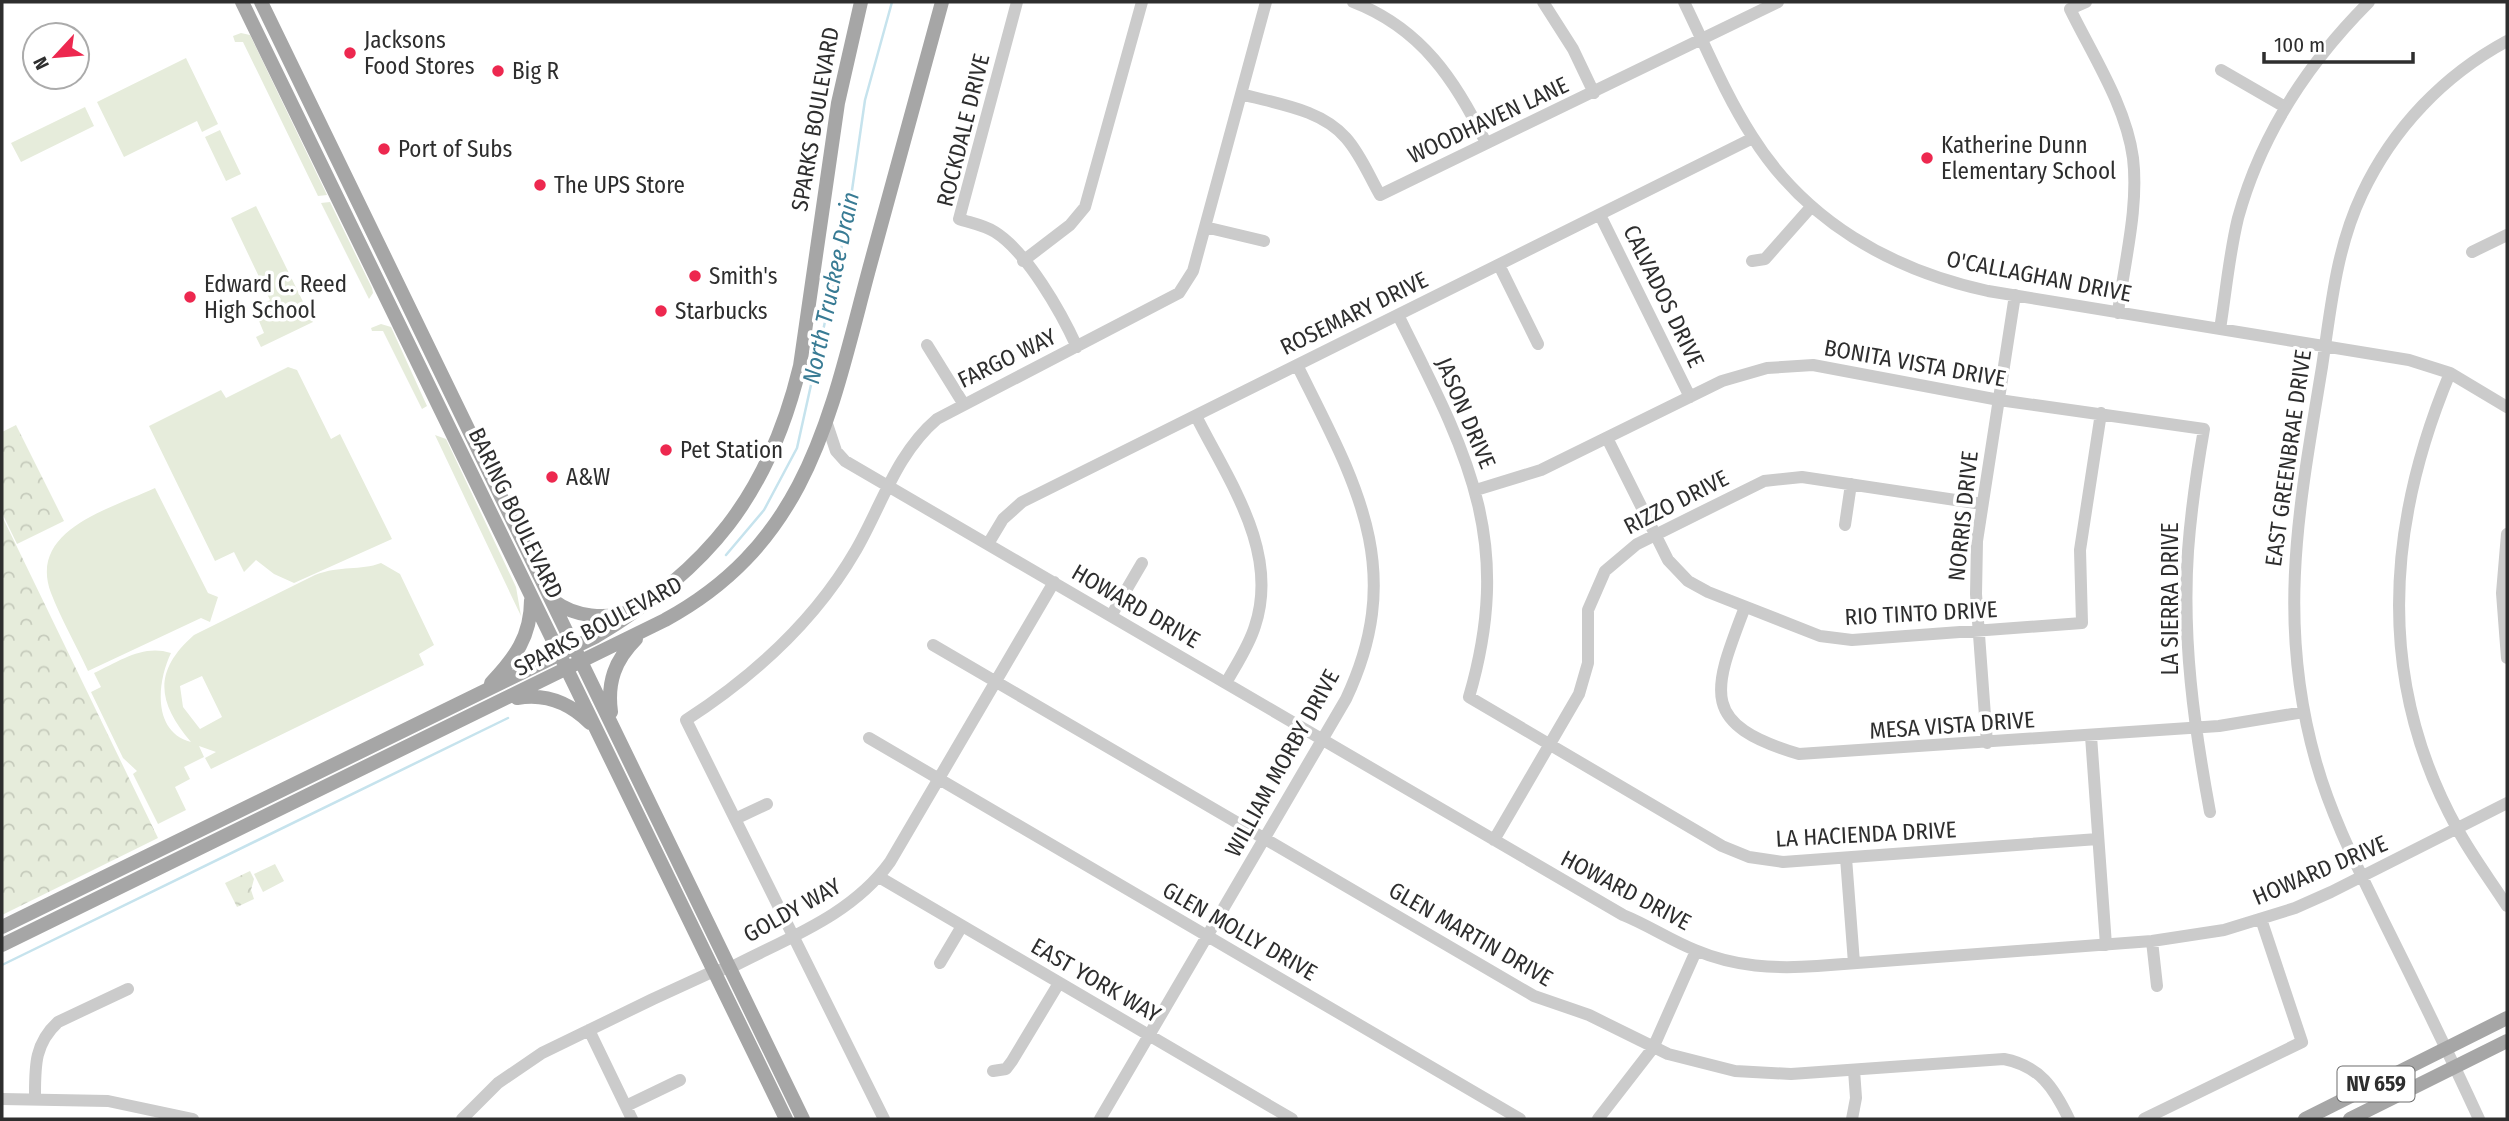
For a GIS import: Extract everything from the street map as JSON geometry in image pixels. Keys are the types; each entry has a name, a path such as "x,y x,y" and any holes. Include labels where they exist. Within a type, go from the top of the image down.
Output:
{"main road":[{"name":"SPARKS BOULEVARD","path":"2,927 576,646 642,607 692,565 729,526 768,465 800,366 838,103 861,2"},
{"name":"SPARKS BOULEVARD","path":"2,945 644,631 705,595 748,557 795,494 827,424 942,2"},
{"path":"244,7 263,3"},
{"name":"BARING BOULEVARD","path":"263,3 803,1119"},
{"name":"BARING BOULEVARD","path":"244,7 786,1119"},
{"path":"484,690 522,645 531,617 531,595"},
{"path":"554,601 570,611 604,616 642,607"},
{"path":"613,726 609,701 613,672 627,648 644,631"},
{"path":"504,701 541,697 557,701 578,711 599,735"},
{"path":"139,878 151,860 151,853"},
{"name":"NV 659","path":"2305,1119 2507,1018"},
{"name":"NV 659","path":"2350,1119 2507,1041"}],"street":[{"name":"ROCKDALE DRIVE","path":"1017,2 959,219 995,232 1023,261 1058,312 1077,347"},
{"path":"1023,261 1070,225 1085,207 1142,2"},
{"name":"FARGO WAY","path":"735,820 686,720 757,668 813,611 854,554 901,460 923,431 962,403 1179,293 1193,271 1266,2"},
{"path":"1353,2 1403,29 1435,58 1460,92 1486,143"},
{"path":"1543,2 1573,50 1594,93"},
{"name":"O'CALLAGHAN DRIVE","path":"1684,2 1754,138 1811,207 1856,240 1905,266 1958,285 2118,313 2381,353 2450,373 2507,407"},
{"name":"WOODHAVEN LANE","path":"1241,94 1310,113 1336,128 1356,150 1380,195 1778,2"},
{"path":"2086,2 2070,9 2121,115 2133,156 2134,197 2118,313"},
{"path":"2221,329 2238,219 2260,156 2285,107 2327,46 2370,2"},
{"name":"EAST GREENBRAE DRIVE","path":"2479,1119 2328,800 2304,712 2295,646 2293,569 2296,526 2325,345 2340,253 2349,223 2375,169 2407,123 2440,88 2469,63 2507,41"},
{"path":"2221,70 2285,107"},
{"name":"ROSEMARY DRIVE","path":"988,544 1003,519 1023,502 1754,138"},
{"path":"1752,261 1765,259 1811,207"},
{"name":"CALVADOS DRIVE","path":"1600,215 1690,397"},
{"path":"1205,227 1265,241"},
{"path":"2472,253 2507,235"},
{"path":"1499,265 1538,344"},
{"name":"NORRIS DRIVE","path":"1987,743 1975,569 1982,504 2015,295"},
{"name":"JASON DRIVE","path":"1398,315 1457,435 1476,490 1483,527 1487,581 1483,640 1469,697"},
{"path":"927,345 962,403"},
{"name":"WILLIAM MORBY DRIVE","path":"1100,1119 1348,696 1366,648 1372,620 1374,568 1366,518 1359,494 1297,365"},
{"name":"BONITA VISTA DRIVE","path":"1476,490 1541,470 1690,397 1743,374 1766,368 1813,365 1998,400 2204,429"},
{"path":"2450,373 2413,475 2401,543 2399,609 2404,670 2417,730 2439,791 2458,831 2507,906"},
{"name":"RIO TINTO DRIVE","path":"1607,438 1668,560 1688,582 1745,607 1836,639 2082,623 2080,550 2101,413"},
{"path":"1196,415 1247,519 1262,572 1260,608 1255,626 1226,683"},
{"name":"HOWARD DRIVE","path":"827,424 836,451 845,461 1623,915 1696,951 1741,964 1765,967 1854,963 2152,941 2224,930 2261,919 2363,877 2458,831 2507,803"},
{"name":"LA SIERRA DRIVE","path":"2204,429 2188,553 2187,611 2194,728 2210,812"},
{"name":"RIZZO DRIVE","path":"1494,840 1584,679 1589,648 1588,610 1598,583 1625,551 1771,479 1792,476 1982,504"},
{"path":"1845,525 1851,484"},
{"path":"2507,534 2507,658"},
{"path":"1111,616 1142,563"},
{"name":"GOLDY WAY","path":"462,1119 520,1067 589,1030 714,971 730,968 838,913 879,877 1054,582"},
{"name":"MESA VISTA DRIVE","path":"1745,607 1722,667 1719,688 1725,711 1749,736 1788,751 1812,756 2194,728 2304,712"},
{"name":"GLEN MARTIN DRIVE","path":"933,645 1534,996 1589,1015 1653,1048 1708,1066 1744,1072 1791,1074 1993,1059 2016,1062 2047,1080 2069,1119"},
{"name":"LA HACIENDA DRIVE","path":"1469,697 1732,851 1765,861 1846,858 2098,839"},
{"path":"2091,736 2106,945"},
{"name":"GLEN MOLLY DRIVE","path":"869,738 1520,1119"},
{"path":"767,804 735,820 884,1119"},
{"path":"1846,858 1854,963"},
{"name":"EAST YORK WAY","path":"879,877 1292,1119"},
{"path":"2144,1119 2302,1042 2261,919"},
{"path":"940,963 961,926"},
{"path":"2152,941 2157,986"},
{"path":"1598,1119 1653,1048 1696,951"},
{"path":"993,1070 1006,1069 1059,983"},
{"path":"35,1098 37,1051 49,1031 58,1022 128,989"},
{"path":"589,1030 632,1119"},
{"path":"1852,1119 1856,1098 1854,1070"},
{"path":"626,1107 680,1080"},
{"path":"2,1099 108,1101 193,1119"}],"green space":[{"path":"241,33 250,35 327,195 318,196 243,42 235,42 233,36"},
{"path":"186,58 218,124 202,132 197,121 124,157 97,102"},
{"path":"85,107 94,126 21,162 11,143"},
{"path":"220,130 241,174 226,181 205,137"},
{"path":"330,202 372,288 373,293 369,299 321,203"},
{"path":"256,206 313,322 261,347 256,337 264,333 259,321 265,318 259,306 270,300 231,218"},
{"path":"381,324 391,327 427,406 422,409 383,331 372,331 371,328"},
{"path":"288,367 297,370 331,439 340,434 392,539 294,583 274,574 256,560 244,572 234,552 215,561 149,426 221,390 226,398"},
{"path":"16,425 64,521 17,544 2,513 2,432"},
{"path":"435,435 446,439 516,587 521,616"},
{"path":"155,488 208,593 218,597 210,622 201,618 88,671 51,593 47,571 51,552 62,537 78,524"},
{"path":"2,516 158,838 2,915"},
{"path":"381,563 400,574 434,645 419,654 424,665 211,769 205,758 216,752 199,746 204,757 184,767 190,779 175,787 186,810 158,824 133,774 137,771 123,758 91,692 101,687 94,673 141,652 171,653 163,678 161,705 169,728 191,742 172,714 164,688 171,662 194,635 315,575","holes":["202,676 222,717 200,729 183,707 180,686"]},
{"path":"275,864 284,881 263,892 254,874"},
{"path":"250,871 254,879 251,890 254,899 237,907 225,883"}],"waterway":[{"name":"North Truckee Drain","path":"726,555 764,510 797,448 848,218 865,100 892,2"},
{"path":"2,965 508,718"}],"place":[{"name":"Jacksons Food Stores","path":"350,53"},
{"name":"Big R","path":"498,71"},
{"name":"Port of Subs","path":"384,149"},
{"name":"Katherine Dunn Elementary School","path":"1927,158"},
{"name":"The UPS Store","path":"540,185"},
{"name":"Smith's","path":"695,276"},
{"name":"Edward C. Reed High School","path":"190,297"},
{"name":"Starbucks","path":"661,311"},
{"name":"Pet Station","path":"666,450"},
{"name":"A&W","path":"552,477"}]}
